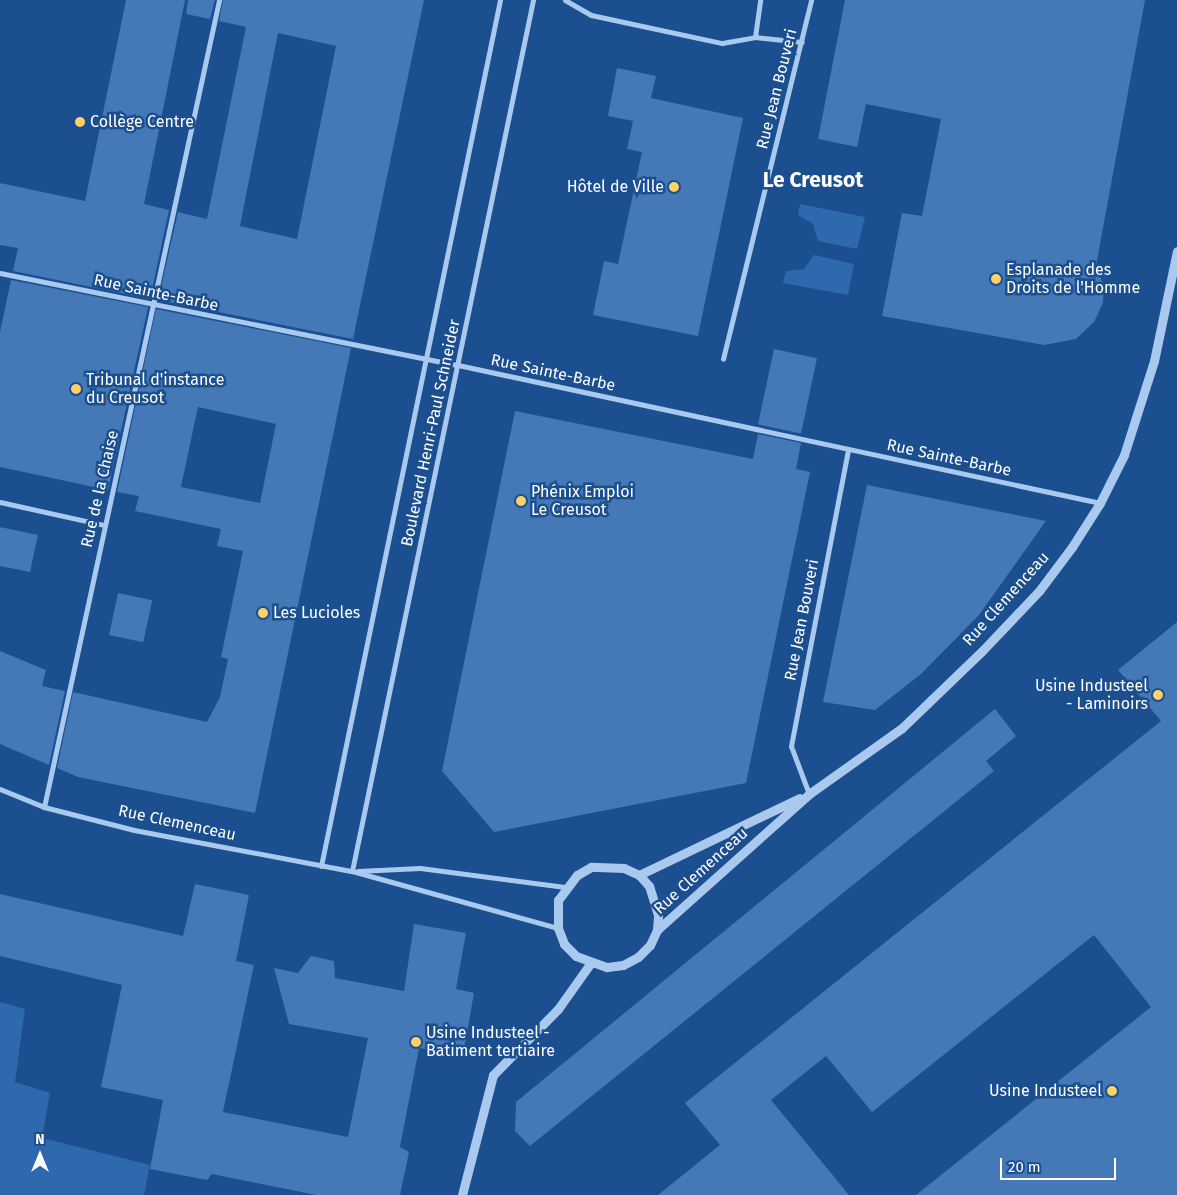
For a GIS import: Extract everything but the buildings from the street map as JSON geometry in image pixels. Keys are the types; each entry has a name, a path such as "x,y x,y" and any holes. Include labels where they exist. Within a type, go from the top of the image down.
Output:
{"street":[{"name":"Rue de la Chaise","path":"44,807 219,0"},
{"name":"Boulevard Henri-Paul Schneider","path":"321,866 500,0"},
{"name":"Boulevard Henri-Paul Schneider","path":"352,872 533,0"},
{"path":"565,0 591,15 722,43 755,37 802,42"},
{"path":"755,37 760,0"},
{"name":"Rue Jean Bouveri","path":"723,359 811,0"},
{"name":"Rue Clemenceau","path":"590,964 607,967 623,965 644,951 657,930 809,794 902,728 982,651 1039,591 1100,503 1124,455 1140,409 1177,251"},
{"name":"Rue Sainte-Barbe","path":"0,273 154,306 458,365 1100,503"},
{"name":"Rue Jean Bouveri","path":"809,794 791,746 848,449"},
{"path":"0,502 104,525"},
{"name":"Rue Clemenceau","path":"0,789 44,807 134,830 352,872 558,928"},
{"name":"Rue Clemenceau","path":"657,930 656,900 639,875 809,794"},
{"path":"462,1195 493,1075 558,1009 590,964 576,956 564,944 558,928 557,907 565,887 577,875 591,867 624,868 639,875"},
{"name":"Rue Clemenceau","path":"352,872 420,868 565,887"}],"shaded area":[{"path":"800,204 865,217 857,249 818,241 813,224 798,215"},
{"path":"814,255 854,264 848,295 783,283 786,271 804,269"},
{"path":"0,1002 25,1009 15,1082 50,1093 42,1138 150,1165 144,1195 0,1195"}],"place":[{"name":"Collège Centre","path":"80,122"},
{"name":"Hôtel de Ville","path":"674,187"},
{"name":"Esplanade des Droits de l'Homme","path":"996,279"},
{"name":"Tribunal d'instance du Creusot","path":"76,389"},
{"name":"Phénix Emploi Le Creusot","path":"521,501"},
{"name":"Les Lucioles","path":"263,613"},
{"name":"Usine Industeel - Laminoirs","path":"1158,695"},
{"name":"Usine Industeel - Batiment tertiaire","path":"416,1042"},
{"name":"Usine Industeel","path":"1112,1091"}],"district":[{"name":"Le Creusot","path":"813,180"}]}
